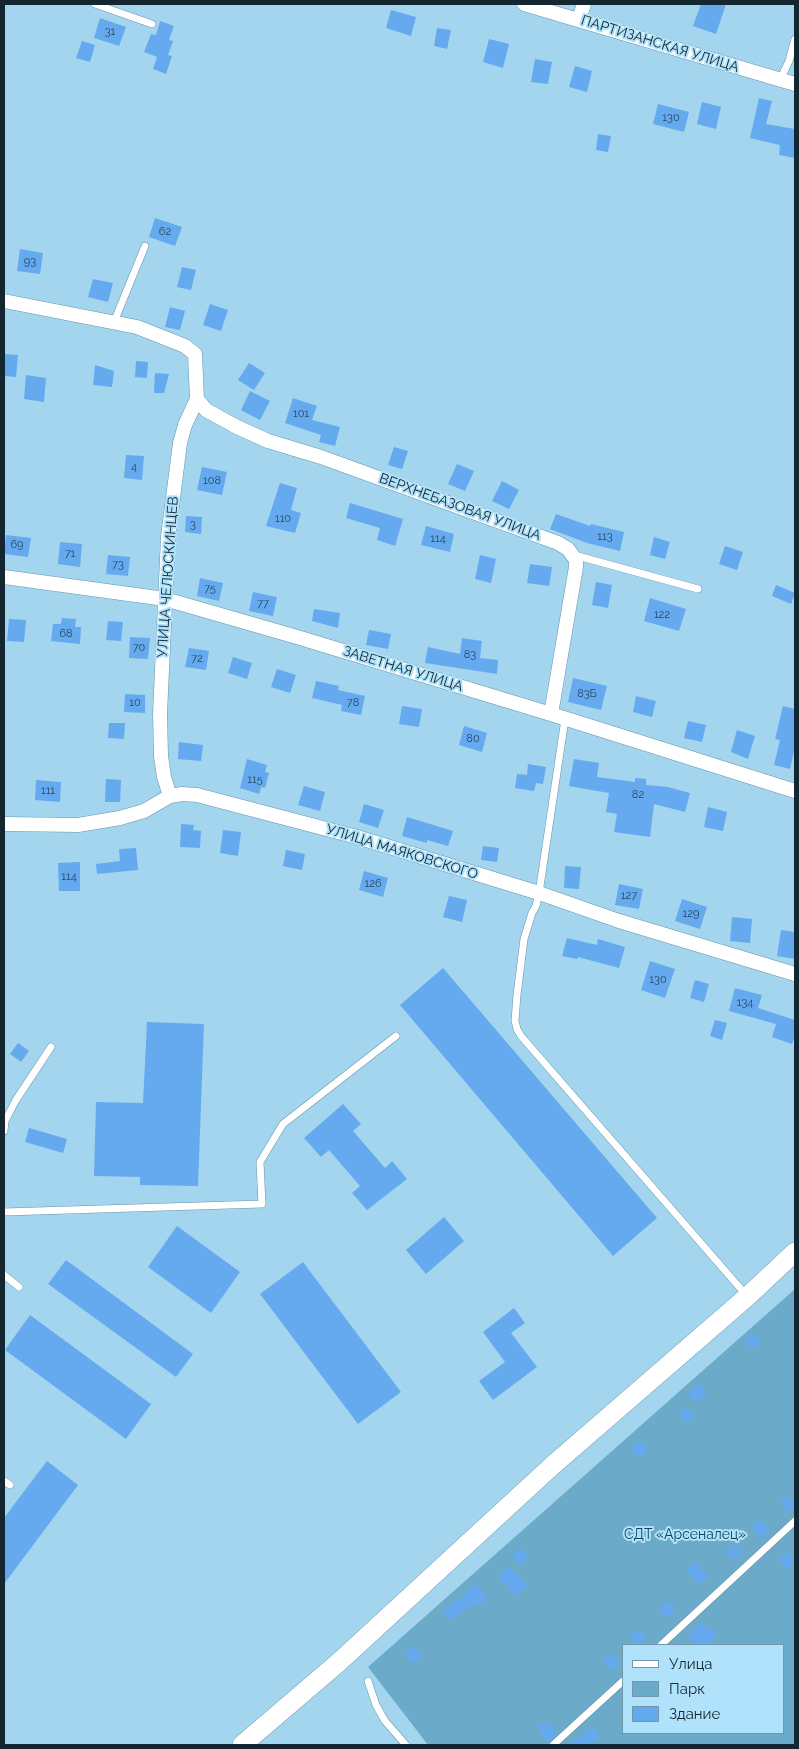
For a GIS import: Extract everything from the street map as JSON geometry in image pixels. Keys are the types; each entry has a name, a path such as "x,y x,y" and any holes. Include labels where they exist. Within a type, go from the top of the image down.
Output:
{"street":[{"name":"ПАРТИЗАНСКАЯ УЛИЦА","path":"524,4 795,84"},
{"path":"579,19 584,4"},
{"path":"4,301 114,322"},
{"name":"УЛИЦА ЧЕЛЮСКИНЦЕВ","path":"114,322 137,327 185,346 195,354 196,362 198,399 185,425 177,460 168,537 160,714 164,777 170,796"},
{"name":"ВЕРХНЕБАЗОВАЯ УЛИЦА","path":"198,399 206,410 236,427 268,441 321,457 558,543 573,554"},
{"path":"551,714 576,567 576,560 573,554"},
{"name":"ЗАВЕТНАЯ УЛИЦА","path":"4,577 165,599 565,718 795,791"},
{"name":"УЛИЦА МАЯКОВСКОГО","path":"4,824 78,825 120,818 136,813 170,796 182,794 197,795 347,834 619,921 795,974"},
{"path":"242,1745 339,1662 553,1465 748,1296 795,1252"}],"lane":[{"path":"95,4 152,24"},
{"path":"780,80 789,61 795,39"},
{"path":"114,322 145,246"},
{"path":"573,554 698,589"},
{"path":"565,718 539,894 524,939 517,995 515,1021 517,1029 521,1036 748,1296"},
{"path":"4,1212 262,1204 260,1162 284,1124 396,1036"},
{"path":"4,1132 5,1121 16,1100 51,1047"},
{"path":"4,1275 19,1287"},
{"path":"662,1644 795,1521"},
{"path":"368,1681 380,1713 395,1734 406,1745"},
{"path":"553,1745 622,1682"}],"green space":[{"name":"СДТ «Арсеналец»","path":"795,1289 795,1745 428,1745 368,1667"}],"building":[{"path":"701,4 726,4 716,34 693,26"},
{"path":"391,10 416,17 411,36 386,28"},
{"path":"100,18 126,27 119,46 94,38"},
{"path":"160,21 174,26 169,40 173,41 168,55 172,56 166,74 153,69 157,57 144,52 151,34 156,35"},
{"path":"437,28 451,30 447,49 434,46"},
{"path":"489,39 509,44 503,68 483,62"},
{"path":"82,41 95,45 90,62 76,58"},
{"path":"535,59 552,62 548,84 531,82"},
{"path":"575,66 592,71 587,92 569,87"},
{"path":"759,98 772,101 766,124 795,129 795,158 779,155 780,145 750,138"},
{"path":"702,102 721,107 716,129 697,124"},
{"path":"658,104 689,112 684,132 653,124"},
{"path":"598,134 611,136 608,152 596,150"},
{"path":"155,218 182,227 175,246 149,237"},
{"path":"20,249 43,253 40,274 17,271"},
{"path":"182,267 196,270 191,290 177,287"},
{"path":"93,279 113,283 108,302 88,297"},
{"path":"210,304 228,310 221,331 203,325"},
{"path":"170,307 185,311 180,330 165,327"},
{"path":"4,354 18,355 16,377 4,376"},
{"path":"136,361 148,362 147,378 135,377"},
{"path":"249,363 265,373 254,390 238,380"},
{"path":"95,365 114,371 112,387 93,385"},
{"path":"155,373 169,374 164,393 154,393"},
{"path":"26,375 46,378 44,402 24,399"},
{"path":"250,391 270,401 260,420 241,410"},
{"path":"293,398 317,406 312,420 340,427 335,446 319,442 321,435 285,423"},
{"path":"394,447 408,451 402,469 388,465"},
{"path":"126,455 144,456 142,480 124,478"},
{"path":"457,464 474,471 465,491 448,484"},
{"path":"202,467 227,472 222,495 197,490"},
{"path":"502,481 519,490 509,509 492,501"},
{"path":"280,483 297,488 291,510 301,513 295,533 266,526"},
{"path":"350,503 403,519 395,546 377,540 380,528 346,518"},
{"path":"556,514 590,526 591,524 624,532 620,551 587,543 550,529"},
{"path":"186,516 202,517 201,534 185,532"},
{"path":"426,526 454,534 450,552 421,545"},
{"path":"6,535 31,538 28,557 4,554"},
{"path":"654,537 670,542 665,559 650,555"},
{"path":"60,542 82,544 80,567 58,564"},
{"path":"725,546 743,552 737,570 719,564"},
{"path":"108,555 130,557 128,576 106,574"},
{"path":"480,555 496,559 491,583 475,579"},
{"path":"530,564 552,567 549,586 527,583"},
{"path":"200,578 223,583 219,601 197,596"},
{"path":"596,582 612,585 608,608 592,605"},
{"path":"776,585 795,593 791,604 772,596"},
{"path":"253,592 277,597 273,616 249,611"},
{"path":"650,598 686,609 679,631 644,621"},
{"path":"314,609 340,613 338,628 312,621"},
{"path":"62,618 76,619 75,627 81,627 80,644 51,641 53,624 61,624"},
{"path":"9,619 26,620 24,642 7,641"},
{"path":"108,621 123,622 121,641 106,640"},
{"path":"369,630 391,634 388,649 366,645"},
{"path":"130,637 150,638 148,659 129,658"},
{"path":"462,638 482,641 480,658 498,660 497,674 425,663 428,647 460,654"},
{"path":"189,648 209,651 206,670 185,667"},
{"path":"233,657 252,663 247,679 228,673"},
{"path":"277,669 296,675 290,693 271,687"},
{"path":"573,678 607,686 601,710 568,702"},
{"path":"316,681 339,686 338,690 365,696 361,715 341,711 342,705 312,698"},
{"path":"125,694 145,695 145,713 124,712"},
{"path":"636,696 656,701 652,717 633,712"},
{"path":"402,706 422,709 419,727 399,724"},
{"path":"783,706 795,709 795,747 790,769 774,765 780,740 775,739"},
{"path":"688,721 706,725 702,742 684,738"},
{"path":"109,723 125,723 124,739 108,738"},
{"path":"464,726 487,733 482,752 459,745"},
{"path":"737,730 755,736 748,759 731,752"},
{"path":"179,742 203,745 201,761 178,759"},
{"path":"247,759 267,765 265,772 269,773 265,788 261,787 259,794 240,788"},
{"path":"574,759 599,763 597,777 635,782 635,778 646,779 646,785 668,787 690,793 685,812 654,804 650,837 614,832 617,814 606,812 609,793 569,786"},
{"path":"528,764 546,767 543,784 536,783 534,791 515,788 517,774 527,775"},
{"path":"106,779 121,780 120,802 105,802"},
{"path":"36,780 61,782 60,802 35,800"},
{"path":"304,786 325,792 320,811 298,805"},
{"path":"364,804 384,810 378,828 359,822"},
{"path":"708,807 727,812 723,831 704,827"},
{"path":"407,817 453,831 448,846 427,840 427,843 402,836"},
{"path":"181,824 194,825 193,830 201,831 200,848 180,847"},
{"path":"223,830 241,832 238,856 220,853"},
{"path":"483,846 499,848 497,862 481,860"},
{"path":"136,848 138,870 97,874 96,864 120,861 119,849"},
{"path":"286,850 305,854 302,870 283,866"},
{"path":"80,862 80,891 59,891 58,863"},
{"path":"565,866 581,867 579,889 564,888"},
{"path":"364,871 388,878 383,897 359,890"},
{"path":"619,884 643,889 639,909 615,905"},
{"path":"449,896 467,900 462,922 443,917"},
{"path":"682,899 707,907 700,929 675,921"},
{"path":"732,917 752,919 750,943 730,941"},
{"path":"781,930 795,932 795,959 777,956"},
{"path":"567,938 597,945 598,939 625,947 619,968 578,957 577,959 562,956"},
{"path":"650,961 675,969 665,998 641,990"},
{"path":"443,968 657,1218 613,1256 400,1005"},
{"path":"695,980 709,984 704,1002 690,998"},
{"path":"735,988 762,995 758,1008 795,1020 795,1035 792,1044 772,1037 776,1024 729,1011"},
{"path":"715,1020 727,1023 722,1040 710,1036"},
{"path":"147,1022 204,1024 198,1186 140,1185 140,1177 94,1176 96,1102 143,1103"},
{"path":"18,1043 29,1051 21,1062 10,1054"},
{"path":"343,1104 361,1124 353,1131 385,1168 392,1161 407,1179 367,1210 352,1193 360,1186 329,1150 321,1157 304,1138"},
{"path":"29,1128 67,1139 63,1153 25,1142"},
{"path":"444,1217 464,1241 426,1274 406,1250"},
{"path":"177,1226 240,1272 211,1313 148,1267"},
{"path":"66,1260 193,1354 176,1377 48,1284"},
{"path":"303,1262 401,1392 358,1424 260,1294"},
{"path":"514,1308 525,1323 511,1333 537,1367 493,1400 479,1381 505,1362 483,1332"},
{"path":"30,1315 151,1404 126,1439 5,1350"},
{"path":"752,1333 761,1342 753,1350 744,1341"},
{"path":"699,1384 707,1393 695,1403 688,1394"},
{"path":"687,1406 695,1416 685,1423 678,1413"},
{"path":"641,1441 648,1451 639,1458 631,1448"},
{"path":"47,1461 78,1485 4,1584 4,1518"},
{"path":"789,1495 795,1506 787,1512 780,1502"},
{"path":"761,1520 770,1530 761,1538 752,1528"},
{"path":"735,1544 743,1552 735,1560 726,1552"},
{"path":"521,1548 529,1558 519,1565 512,1555"},
{"path":"788,1552 795,1563 786,1570 778,1559"},
{"path":"695,1562 708,1577 699,1585 686,1570"},
{"path":"509,1566 528,1585 516,1596 498,1577"},
{"path":"475,1584 487,1599 478,1606 475,1603 451,1621 443,1611 467,1593 466,1591"},
{"path":"669,1601 676,1611 666,1618 659,1608"},
{"path":"702,1622 717,1636 709,1644 696,1644 688,1636"},
{"path":"640,1629 647,1639 636,1644 630,1636"},
{"path":"414,1646 422,1656 412,1663 405,1652"},
{"path":"612,1654 620,1664 610,1671 603,1661"},
{"path":"546,1720 557,1734 548,1743 537,1727"},
{"path":"593,1727 601,1737 590,1745 568,1745"}]}
